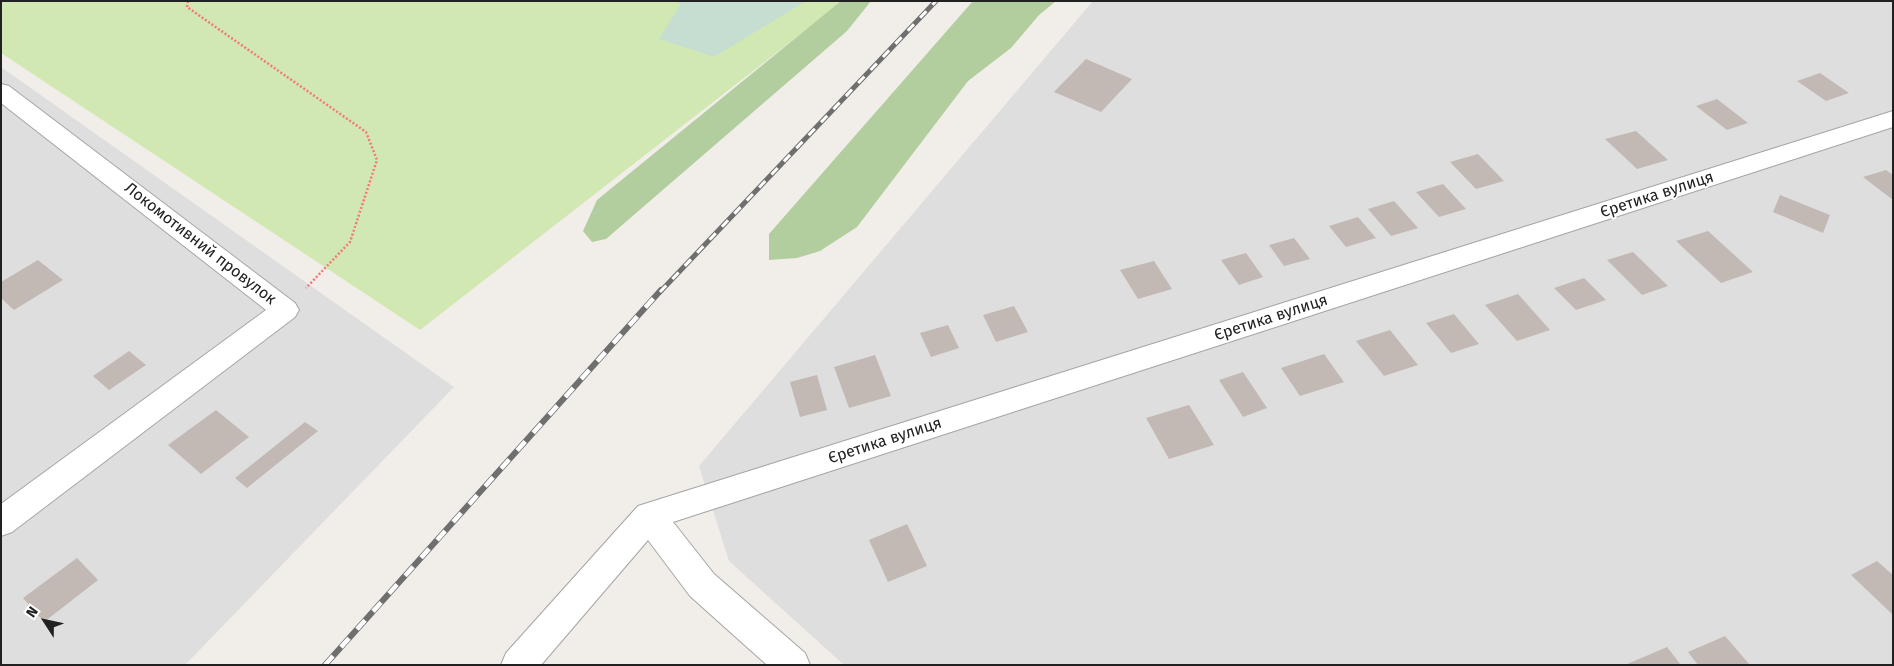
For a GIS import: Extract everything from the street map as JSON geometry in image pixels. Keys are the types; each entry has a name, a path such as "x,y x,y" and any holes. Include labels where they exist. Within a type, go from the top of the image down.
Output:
{"street":[{"name":"Локомотивний провулок","path":"1,90 285,310 1,522"},
{"name":"Єретика вулиця","path":"649,516 1893,119"},
{"path":"518,665 649,516 702,585 793,665"}],"path":[{"path":"188,1 187,7 366,132 377,160 350,242 285,310"}],"shaded area":[{"path":"1093,1 1893,1 1893,665 844,665 729,561 699,466"},
{"path":"1,67 454,387 185,665 1,665"}],"green space":[{"path":"1,1 843,1 420,330 1,53"},
{"path":"675,1 806,1 714,57 659,39 680,5"},
{"path":"841,1 871,1 847,31 606,239 592,242 583,231 597,200"},
{"path":"973,1 1056,1 1039,15 1011,48 968,81 857,227 820,251 797,258 769,260 769,234"}],"building":[{"path":"1086,59 1132,79 1101,112 1054,92"},
{"path":"1820,73 1849,93 1826,101 1797,81"},
{"path":"1717,99 1748,123 1727,130 1696,106"},
{"path":"1636,131 1668,160 1637,169 1605,139"},
{"path":"1478,154 1504,181 1476,189 1450,162"},
{"path":"1886,170 1893,175 1893,200 1863,177"},
{"path":"1443,184 1466,209 1439,217 1416,192"},
{"path":"1780,195 1830,215 1823,233 1773,212"},
{"path":"1394,201 1418,228 1391,236 1368,209"},
{"path":"1358,217 1376,238 1346,247 1329,226"},
{"path":"1708,231 1753,272 1721,283 1676,241"},
{"path":"1294,238 1310,259 1284,266 1269,245"},
{"path":"1633,252 1668,286 1642,295 1607,260"},
{"path":"1246,253 1263,277 1239,285 1221,260"},
{"path":"38,260 63,280 14,310 1,298 1,282"},
{"path":"1154,261 1172,289 1138,299 1120,270"},
{"path":"1584,278 1606,300 1576,310 1554,288"},
{"path":"1518,294 1550,330 1517,341 1485,305"},
{"path":"1014,306 1028,332 996,342 983,315"},
{"path":"1454,314 1479,344 1451,353 1426,323"},
{"path":"948,325 959,348 931,357 920,333"},
{"path":"1390,330 1418,365 1384,376 1356,341"},
{"path":"129,351 146,365 109,390 93,376"},
{"path":"1324,354 1344,382 1300,396 1281,368"},
{"path":"875,355 891,396 849,408 834,367"},
{"path":"1243,372 1267,408 1243,417 1219,380"},
{"path":"817,375 827,410 800,417 790,382"},
{"path":"1189,405 1214,445 1169,459 1146,418"},
{"path":"216,410 249,437 201,474 168,445"},
{"path":"305,422 318,431 247,488 235,478"},
{"path":"907,524 927,566 888,582 869,540"},
{"path":"77,558 98,580 44,622 23,598"},
{"path":"1877,561 1893,575 1893,615 1851,575"},
{"path":"1725,636 1750,665 1698,665 1688,652"},
{"path":"1667,647 1681,665 1625,665"}],"railway":[{"path":"660,292 936,1"},
{"path":"325,665 661,290"}]}
